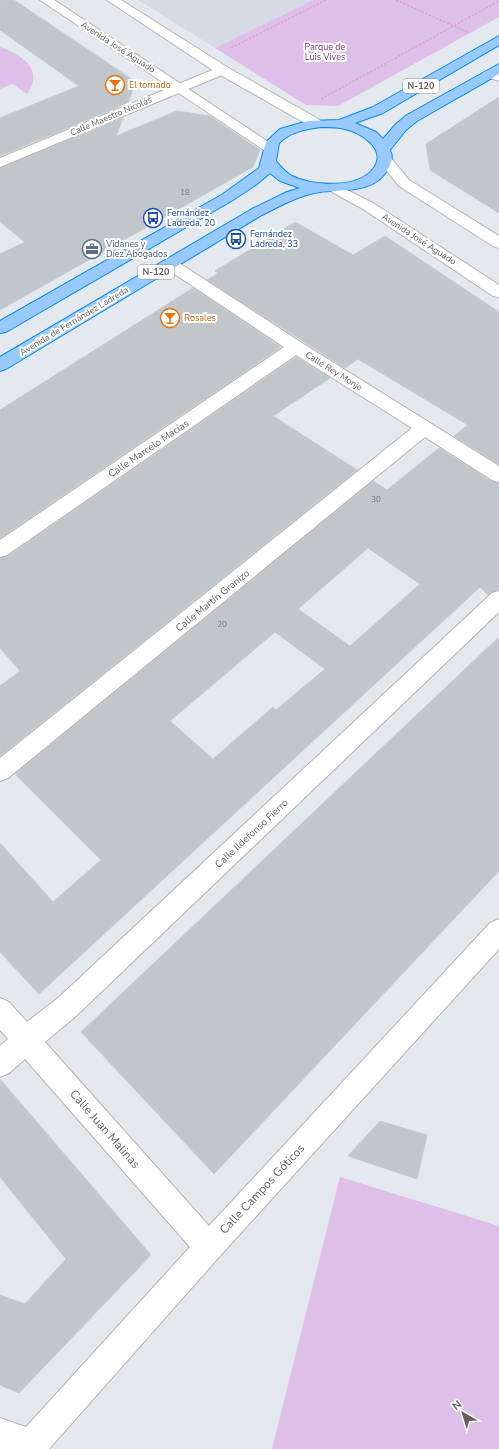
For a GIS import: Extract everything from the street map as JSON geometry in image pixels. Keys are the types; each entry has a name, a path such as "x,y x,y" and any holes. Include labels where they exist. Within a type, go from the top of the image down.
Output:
{"highway":[{"name":"N-120","path":"340,124 378,110 499,40"},
{"name":"N-120","path":"269,154 274,169 286,178 317,188 338,189 370,178 380,170 384,154 401,127 412,118 495,73"},
{"name":"N-120","path":"0,328 228,197 265,170 269,154 278,137 285,132 315,123 340,124 354,127 376,140 384,154"},
{"name":"Avenida de Fernández Ladreda","path":"0,365 275,202 317,188"}],"street":[{"name":"Avenida José Aguado","path":"46,0 180,87 269,154"},
{"path":"113,0 222,70 315,123"},
{"name":"Calle Maestro Nicolás","path":"0,163 222,70"},
{"path":"384,154 404,183 499,243"},
{"name":"Avenida José Aguado","path":"338,189 364,203 499,292"},
{"name":"Calle Rey Monje","path":"170,264 296,347 499,475"},
{"name":"Calle Marcelo Macías","path":"0,550 296,347"},
{"name":"Calle Martín Granizo","path":"0,771 424,428"},
{"name":"Calle Ildefonso Fierro","path":"0,1064 27,1039 67,1007 499,599"},
{"name":"Calle Campos Góticos","path":"30,1447 209,1247 499,931"},
{"name":"Calle Juan Malinas","path":"0,1011 27,1039 209,1247"},
{"path":"0,1434 30,1447"}],"path":[{"path":"226,50 326,0"},
{"path":"396,0 469,33"},
{"path":"320,99 499,1"},
{"path":"230,48 237,52"}],"shaded area":[{"path":"138,0 313,0 215,48"}],"green space":[{"name":"Parque de Luis Vives","path":"313,0 499,0 499,17 338,106 306,105 215,48"},
{"path":"0,47 16,54 28,64 32,71 33,78 32,85 27,94 13,84 0,89"},
{"path":"340,1177 499,1226 499,1449 272,1449"}],"building":[{"path":"0,0 14,0 136,82 128,103 0,156 0,118 79,86 0,30"},
{"path":"499,97 499,213 430,170 426,144"},
{"path":"177,111 210,116 260,150 253,167 0,310 0,254 25,242 0,222 0,168 123,118 116,136"},
{"path":"295,222 353,255 385,236 499,312 499,464 454,436 468,425 358,359 345,368 207,280 218,273 215,271"},
{"path":"193,288 281,347 0,538 0,410"},
{"path":"296,357 330,378 273,416 357,470 0,756 0,686 20,671 0,648 0,558 8,556"},
{"path":"439,448 491,481 499,483 499,590 488,595 480,587 39,994 0,952 0,843 53,902 101,860 15,774 373,481 387,490","holes":["368,548 420,584 350,646 298,609","275,632 325,669 276,710 273,707 213,759 170,721"]},
{"path":"499,637 499,871 214,1174 81,1032"},
{"path":"0,1079 151,1255 19,1393 0,1385 0,1295 25,1304 66,1259 0,1177"},
{"path":"380,1121 427,1135 417,1179 348,1156"}],"place":[{"name":"El tornado","path":"115,85"},
{"name":"Fernández Ladreda, 20","path":"153,218"},
{"name":"Fernández Ladreda, 33","path":"236,239"},
{"name":"Vidanes y Díez Abogados","path":"92,249"},
{"name":"Rosales","path":"170,318"}]}
